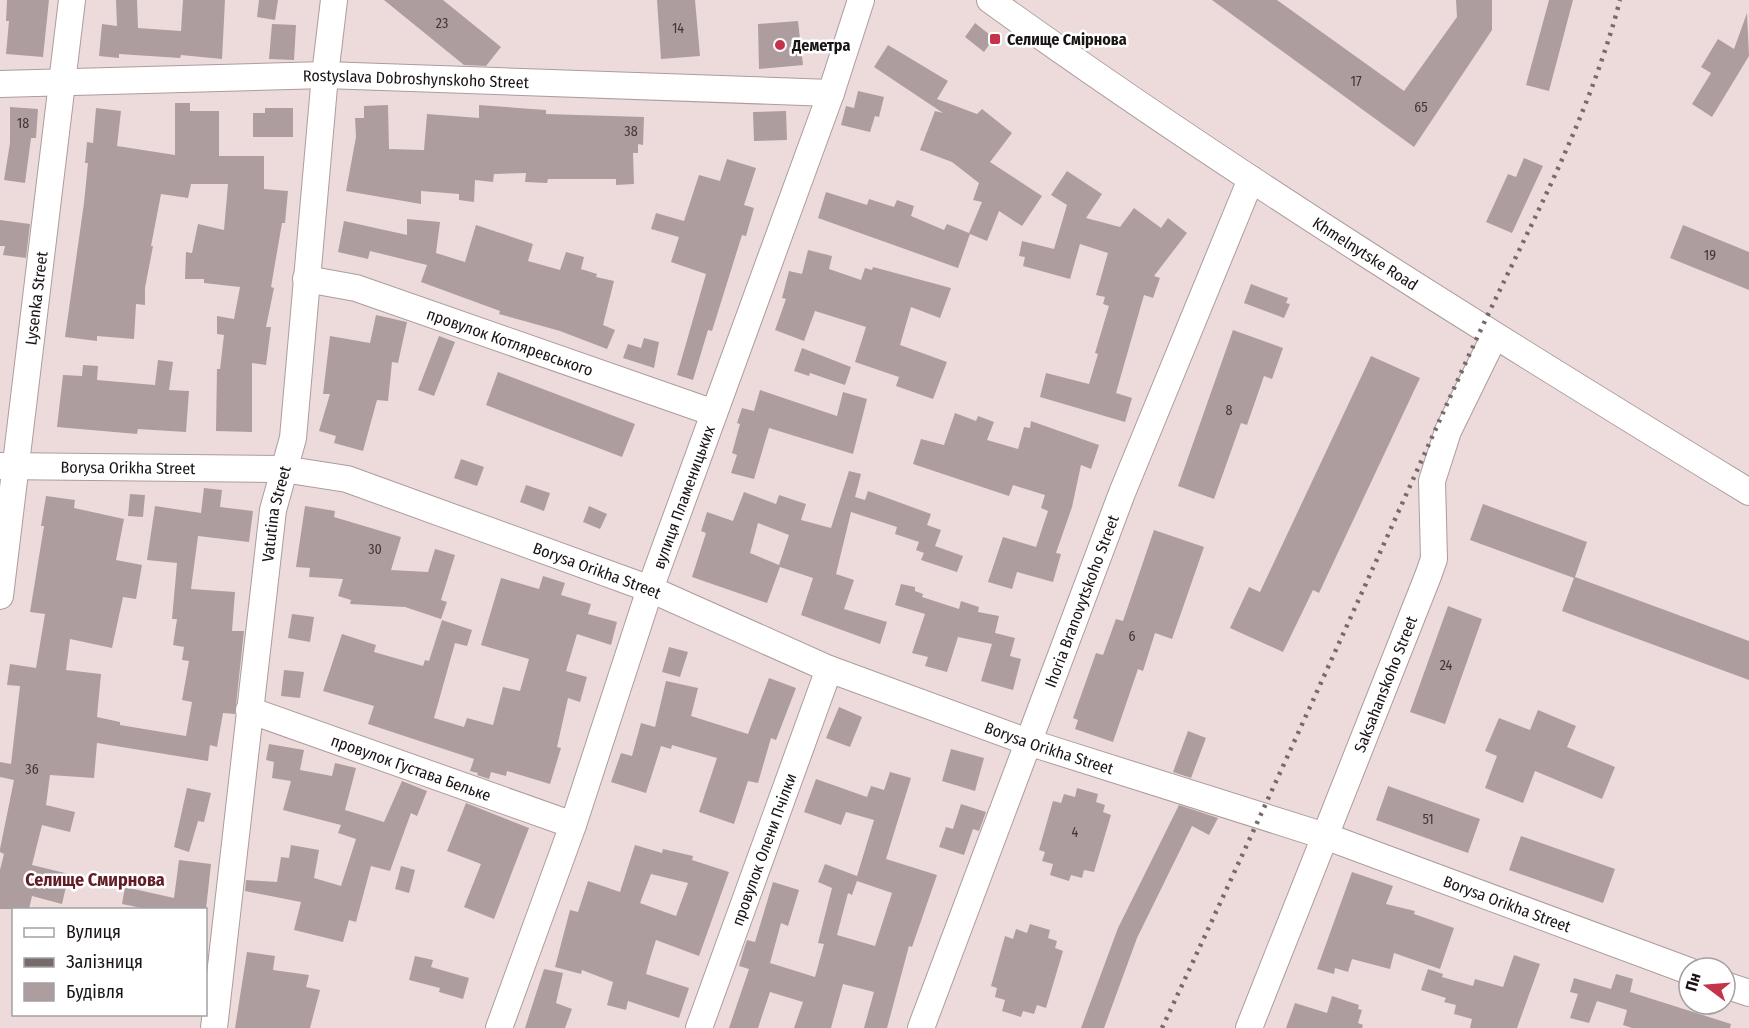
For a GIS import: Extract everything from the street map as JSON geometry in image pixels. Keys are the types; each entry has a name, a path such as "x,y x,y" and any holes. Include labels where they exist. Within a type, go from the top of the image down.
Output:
{"street":[{"name":"Lysenka Street","path":"0,596 7,466 72,0"},
{"name":"Vatutina Street","path":"214,1028 273,510 293,438 325,75 334,0"},
{"name":"вулиця Пламеницьких","path":"499,1028 573,825 650,589 831,93 861,0"},
{"name":"Khmelnytske Road","path":"990,0 1112,87 1251,179 1494,336 1749,492"},
{"name":"Rostyslava Dobroshynskoho Street","path":"0,84 325,75 831,93"},
{"name":"Ihoria Branovytskoho Street","path":"921,1028 1122,494 1251,179"},
{"name":"провулок Котляревського","path":"306,279 356,288 714,413"},
{"name":"Saksahanskoho Street","path":"1249,1028 1431,568 1434,542 1432,481 1448,431 1494,336"},
{"name":"Borysa Orikha Street","path":"7,466 283,469 347,479 650,589 829,669 1028,742 1324,836 1677,967"},
{"name":"провулок Олени Пчілки","path":"699,1028 829,669"},
{"name":"провулок Густава Бельке","path":"249,710 573,825"}],"building":[{"path":"7,0 49,0 43,57 6,54 9,21 6,21"},
{"path":"116,0 137,0 138,28 181,31 183,0 225,0 222,59 181,55 180,58 119,54 119,58 99,56 102,24 117,26"},
{"path":"259,0 278,0 275,20 257,17"},
{"path":"384,0 443,0 501,47 486,66 464,65"},
{"path":"657,0 695,0 700,56 661,59"},
{"path":"1212,0 1277,0 1404,91 1457,17 1456,0 1492,0 1492,30 1414,147"},
{"path":"1549,0 1573,0 1549,91 1526,85"},
{"path":"1747,13 1749,56 1712,117 1692,104 1711,73 1701,67 1718,39 1734,49"},
{"name":"Деметра","path":"798,21 803,65 759,69 758,24"},
{"path":"975,23 994,38 984,52 965,37"},
{"path":"272,24 296,25 294,60 269,59"},
{"path":"888,45 948,81 937,99 977,114 982,109 1012,133 990,162 1042,196 1022,226 999,211 987,241 970,234 958,268 818,218 826,192 867,205 869,199 894,207 897,200 914,206 911,216 944,230 947,224 969,233 982,202 973,200 979,183 952,162 920,150 935,111 943,113 874,67"},
{"path":"858,91 884,97 879,117 875,116 870,132 841,125 846,106 854,108"},
{"path":"175,103 190,103 190,111 219,111 219,156 264,156 264,189 288,191 285,223 282,223 271,287 274,288 266,327 271,327 266,365 252,363 252,432 216,431 217,369 220,369 224,335 217,334 217,316 234,319 240,287 204,283 204,279 185,279 186,252 192,253 198,224 224,230 228,184 191,184 188,198 161,194 151,246 153,246 145,288 145,305 136,304 134,339 97,336 97,341 65,337 84,203 88,163 85,163 87,142 93,143 96,108 121,111 117,146 175,155"},
{"path":"388,105 389,149 424,150 427,114 479,118 479,105 546,110 546,114 644,117 643,145 638,144 638,153 633,153 634,184 616,185 616,179 548,179 547,183 525,182 526,173 494,174 493,182 475,180 474,202 459,200 459,194 421,191 421,204 346,191 356,137 355,118 364,118 364,106"},
{"path":"10,107 38,109 36,138 31,138 25,183 4,180 10,143"},
{"path":"265,108 293,108 293,137 253,137 253,113 265,113"},
{"path":"786,111 787,140 754,141 753,112"},
{"path":"1524,158 1543,166 1512,233 1486,222 1508,174 1516,177"},
{"path":"727,159 756,168 744,205 754,208 746,236 742,235 712,331 708,330 693,380 677,375 706,274 671,262 679,237 651,229 656,213 684,221 699,175 720,181"},
{"path":"1067,171 1102,194 1086,218 1120,227 1134,208 1161,228 1168,218 1187,233 1154,276 1160,278 1153,298 1144,295 1116,393 1132,398 1125,422 1040,397 1046,373 1089,384 1098,354 1095,353 1109,306 1103,304 1105,297 1096,295 1108,253 1080,244 1070,279 1023,266 1025,257 1019,256 1022,241 1054,249 1067,205 1051,195"},
{"path":"407,219 440,222 436,253 465,262 476,225 533,244 528,261 560,270 566,252 584,257 581,269 597,274 596,277 614,281 603,325 615,330 607,349 560,331 499,314 500,311 421,282 427,265 370,251 368,259 338,252 344,221 407,235"},
{"path":"0,220 30,224 26,258 3,255 5,246 0,246"},
{"path":"1683,225 1749,252 1749,290 1670,258"},
{"path":"808,250 832,256 829,269 861,280 865,268 872,270 873,267 951,288 940,318 911,307 900,345 947,362 933,399 896,386 899,377 855,362 866,327 815,311 804,341 775,330 786,299 782,298 789,271 802,274"},
{"path":"1251,284 1288,298 1286,303 1290,304 1284,318 1244,303"},
{"path":"376,315 407,322 398,363 392,362 388,401 377,400 363,451 334,443 336,436 319,431 330,394 323,394 330,336 370,343"},
{"path":"1233,330 1283,348 1272,379 1264,376 1247,425 1241,423 1214,499 1178,486"},
{"path":"439,336 455,342 434,396 418,390"},
{"path":"644,338 659,342 654,368 623,358 628,344 641,348"},
{"path":"802,348 851,367 845,385 810,373 809,376 794,371"},
{"path":"1371,356 1420,378 1319,593 1313,590 1283,652 1230,628 1249,587 1260,592"},
{"path":"158,360 173,362 169,390 189,391 186,432 138,429 137,434 57,427 63,375 82,376 83,365 98,366 97,380 155,385"},
{"path":"498,372 635,424 622,457 486,405"},
{"path":"760,390 837,416 843,392 867,399 853,454 769,428 754,479 731,473 737,455 732,453 742,408 754,411"},
{"path":"955,413 976,421 978,416 994,422 987,440 1018,449 1024,427 1030,428 1031,421 1099,445 1091,469 1081,465 1072,507 1056,553 1061,554 1053,582 1017,572 1012,589 988,582 1003,537 1036,547 1048,511 1041,508 1045,495 1013,485 1009,496 913,464 921,439 944,445"},
{"path":"461,459 484,467 477,486 454,478"},
{"path":"849,471 861,474 855,497 865,500 868,491 931,514 927,525 941,530 935,546 963,556 957,572 921,560 924,553 916,550 919,542 895,534 897,527 851,512 836,574 854,580 844,609 887,622 880,644 801,615 813,578 780,567 767,603 692,577 706,533 701,531 707,512 733,521 744,492 776,504 779,495 806,504 801,520 831,528","holes":["758,523 789,535 779,565 750,553"]},
{"path":"526,485 550,493 544,511 520,502"},
{"path":"204,488 222,490 220,507 253,511 249,542 198,536 191,589 235,592 232,631 244,631 235,714 223,713 217,747 210,745 208,761 97,743 94,778 50,775 46,805 75,812 70,832 42,825 32,865 69,874 62,904 32,896 29,908 0,909 0,870 4,854 0,852 0,849 14,780 0,777 0,762 11,764 20,686 7,685 10,664 36,668 45,614 30,612 44,526 41,526 46,496 75,500 74,508 124,519 116,560 142,565 136,599 123,597 112,648 70,639 66,670 101,674 97,717 120,722 120,725 186,736 192,702 182,700 189,661 182,660 184,647 173,645 177,619 172,619 177,563 147,560 155,506 201,513"},
{"path":"130,494 145,495 143,517 128,516"},
{"path":"1483,504 1587,542 1575,577 1749,641 1749,680 1562,611 1574,578 1470,540"},
{"path":"305,506 335,511 334,517 401,537 391,570 428,572 435,549 455,555 441,600 447,602 441,619 405,607 350,604 351,600 338,596 343,579 309,577 310,568 296,567"},
{"path":"589,506 607,514 600,529 583,522"},
{"path":"1154,530 1204,547 1172,639 1155,633 1143,671 1138,669 1113,742 1075,729 1078,720 1073,718 1096,653 1103,655 1116,619 1123,621"},
{"path":"543,576 565,583 561,595 591,604 588,614 617,622 611,645 577,634 566,671 587,677 580,702 568,698 557,747 561,748 550,784 507,771 506,776 491,772 489,779 477,775 478,773 470,771 474,759 368,724 374,706 323,691 342,634 376,645 374,652 423,666 425,660 429,661 442,620 472,630 467,646 455,643 434,718 464,727 467,718 493,725 503,687 520,691 529,659 481,645 501,578 539,589"},
{"path":"901,584 915,587 915,591 923,594 922,597 959,609 961,601 979,607 978,612 999,616 995,633 1015,638 1010,656 1021,659 1013,690 981,681 992,644 958,637 947,672 925,666 928,657 912,653 925,614 895,605"},
{"path":"1448,606 1482,619 1445,724 1410,712"},
{"path":"292,614 314,617 310,642 288,638"},
{"path":"669,647 688,652 680,677 662,672"},
{"path":"284,670 304,672 300,698 281,696"},
{"path":"769,678 796,688 776,740 771,738 758,783 748,781 734,824 699,812 717,758 672,745 671,749 661,746 646,793 611,782 621,753 632,756 641,723 655,727 666,681 698,688 691,716 748,734"},
{"path":"839,707 862,717 850,747 826,738"},
{"path":"1538,710 1576,726 1567,747 1615,767 1602,799 1535,771 1523,803 1485,788 1497,756 1485,751 1499,718 1530,730"},
{"path":"1188,731 1206,738 1191,778 1173,772"},
{"path":"269,744 304,750 300,770 332,776 335,763 356,768 345,810 384,822 402,781 427,791 417,816 411,813 390,871 371,866 356,922 349,920 343,942 294,930 301,902 245,891 246,880 277,882 281,857 289,858 291,845 319,850 314,878 341,886 356,839 338,833 341,825 283,810 291,781 272,778 274,762 266,760"},
{"path":"951,749 984,758 975,791 942,781"},
{"path":"890,772 911,778 886,859 937,875 912,947 909,946 887,1028 864,1028 874,992 843,984 831,1028 794,1028 803,1002 770,992 758,1028 729,1028 749,969 739,966 744,949 747,940 755,942 773,882 799,890 788,926 781,923 770,963 815,977 824,944 818,943 832,888 818,882 825,864 857,876 874,820 846,812 841,825 804,812 816,779 867,797 871,786 884,790","holes":["857,881 892,893 875,946 837,935 848,893 852,895"]},
{"path":"1388,786 1480,819 1468,853 1376,820"},
{"path":"187,788 211,793 204,822 198,821 189,852 174,847"},
{"path":"1077,788 1098,794 1096,802 1105,805 1103,812 1111,815 1094,872 1084,870 1082,878 1071,875 1069,881 1050,875 1053,864 1042,861 1045,852 1039,850 1053,801 1061,803 1064,794 1075,797"},
{"path":"466,803 529,828 494,919 464,907 481,864 447,851"},
{"path":"961,804 986,812 979,831 973,829 964,855 939,847 946,827 953,829"},
{"path":"1179,805 1218,818 1209,835 1192,826 1137,938 1104,1028 1081,1028 1118,928"},
{"path":"1521,836 1615,869 1603,903 1509,870"},
{"path":"635,845 662,853 663,849 693,856 692,860 729,872 699,956 656,940 646,974 689,988 679,1018 628,1001 626,1010 607,1005 613,982 582,970 581,974 555,967 570,910 578,912 588,881 620,892","holes":["651,874 688,883 676,916 640,903"]},
{"path":"179,860 211,864 206,908 142,908 122,904 125,887 174,898"},
{"path":"401,866 415,870 409,893 395,889"},
{"path":"1352,872 1393,886 1386,904 1415,911 1414,914 1454,928 1440,969 1394,953 1390,969 1352,959 1348,972 1335,968 1334,974 1317,969"},
{"path":"1030,924 1050,930 1048,938 1057,941 1055,948 1063,951 1046,1008 1037,1005 1034,1014 1023,1011 1021,1017 1002,1011 1005,1000 995,997 997,988 991,986 1005,936 1013,939 1016,929 1027,933"},
{"path":"247,952 275,956 273,970 309,975 306,987 320,990 310,1028 235,1028"},
{"path":"1514,955 1540,964 1517,1028 1470,1028 1472,1019 1454,1014 1456,1005 1444,1002 1446,998 1421,990 1428,969 1443,974 1442,977 1473,986 1475,979 1503,987"},
{"path":"415,956 433,960 431,967 469,978 463,999 439,992 440,988 409,980"},
{"path":"544,969 563,973 556,1003 572,1009 565,1028 525,1028"},
{"path":"1616,974 1633,979 1630,992 1677,1007 1677,1016 1706,1016 1731,1024 1730,1028 1632,1028 1623,1025 1627,1010 1597,1001 1589,1023 1570,1018 1578,994 1570,992 1574,978 1611,989"},
{"path":"1332,996 1359,1005 1358,1009 1362,1010 1358,1023 1363,1025 1362,1028 1286,1028 1295,1003 1327,1013"}],"railway":[{"path":"1162,1028 1465,364 1571,140 1606,48 1620,0"}],"place":[{"name":"Селище Смірнова","path":"995,39"},
{"name":"Деметра","path":"780,45"}],"district":[{"name":"Селище Смирнова","path":"95,880"}]}
